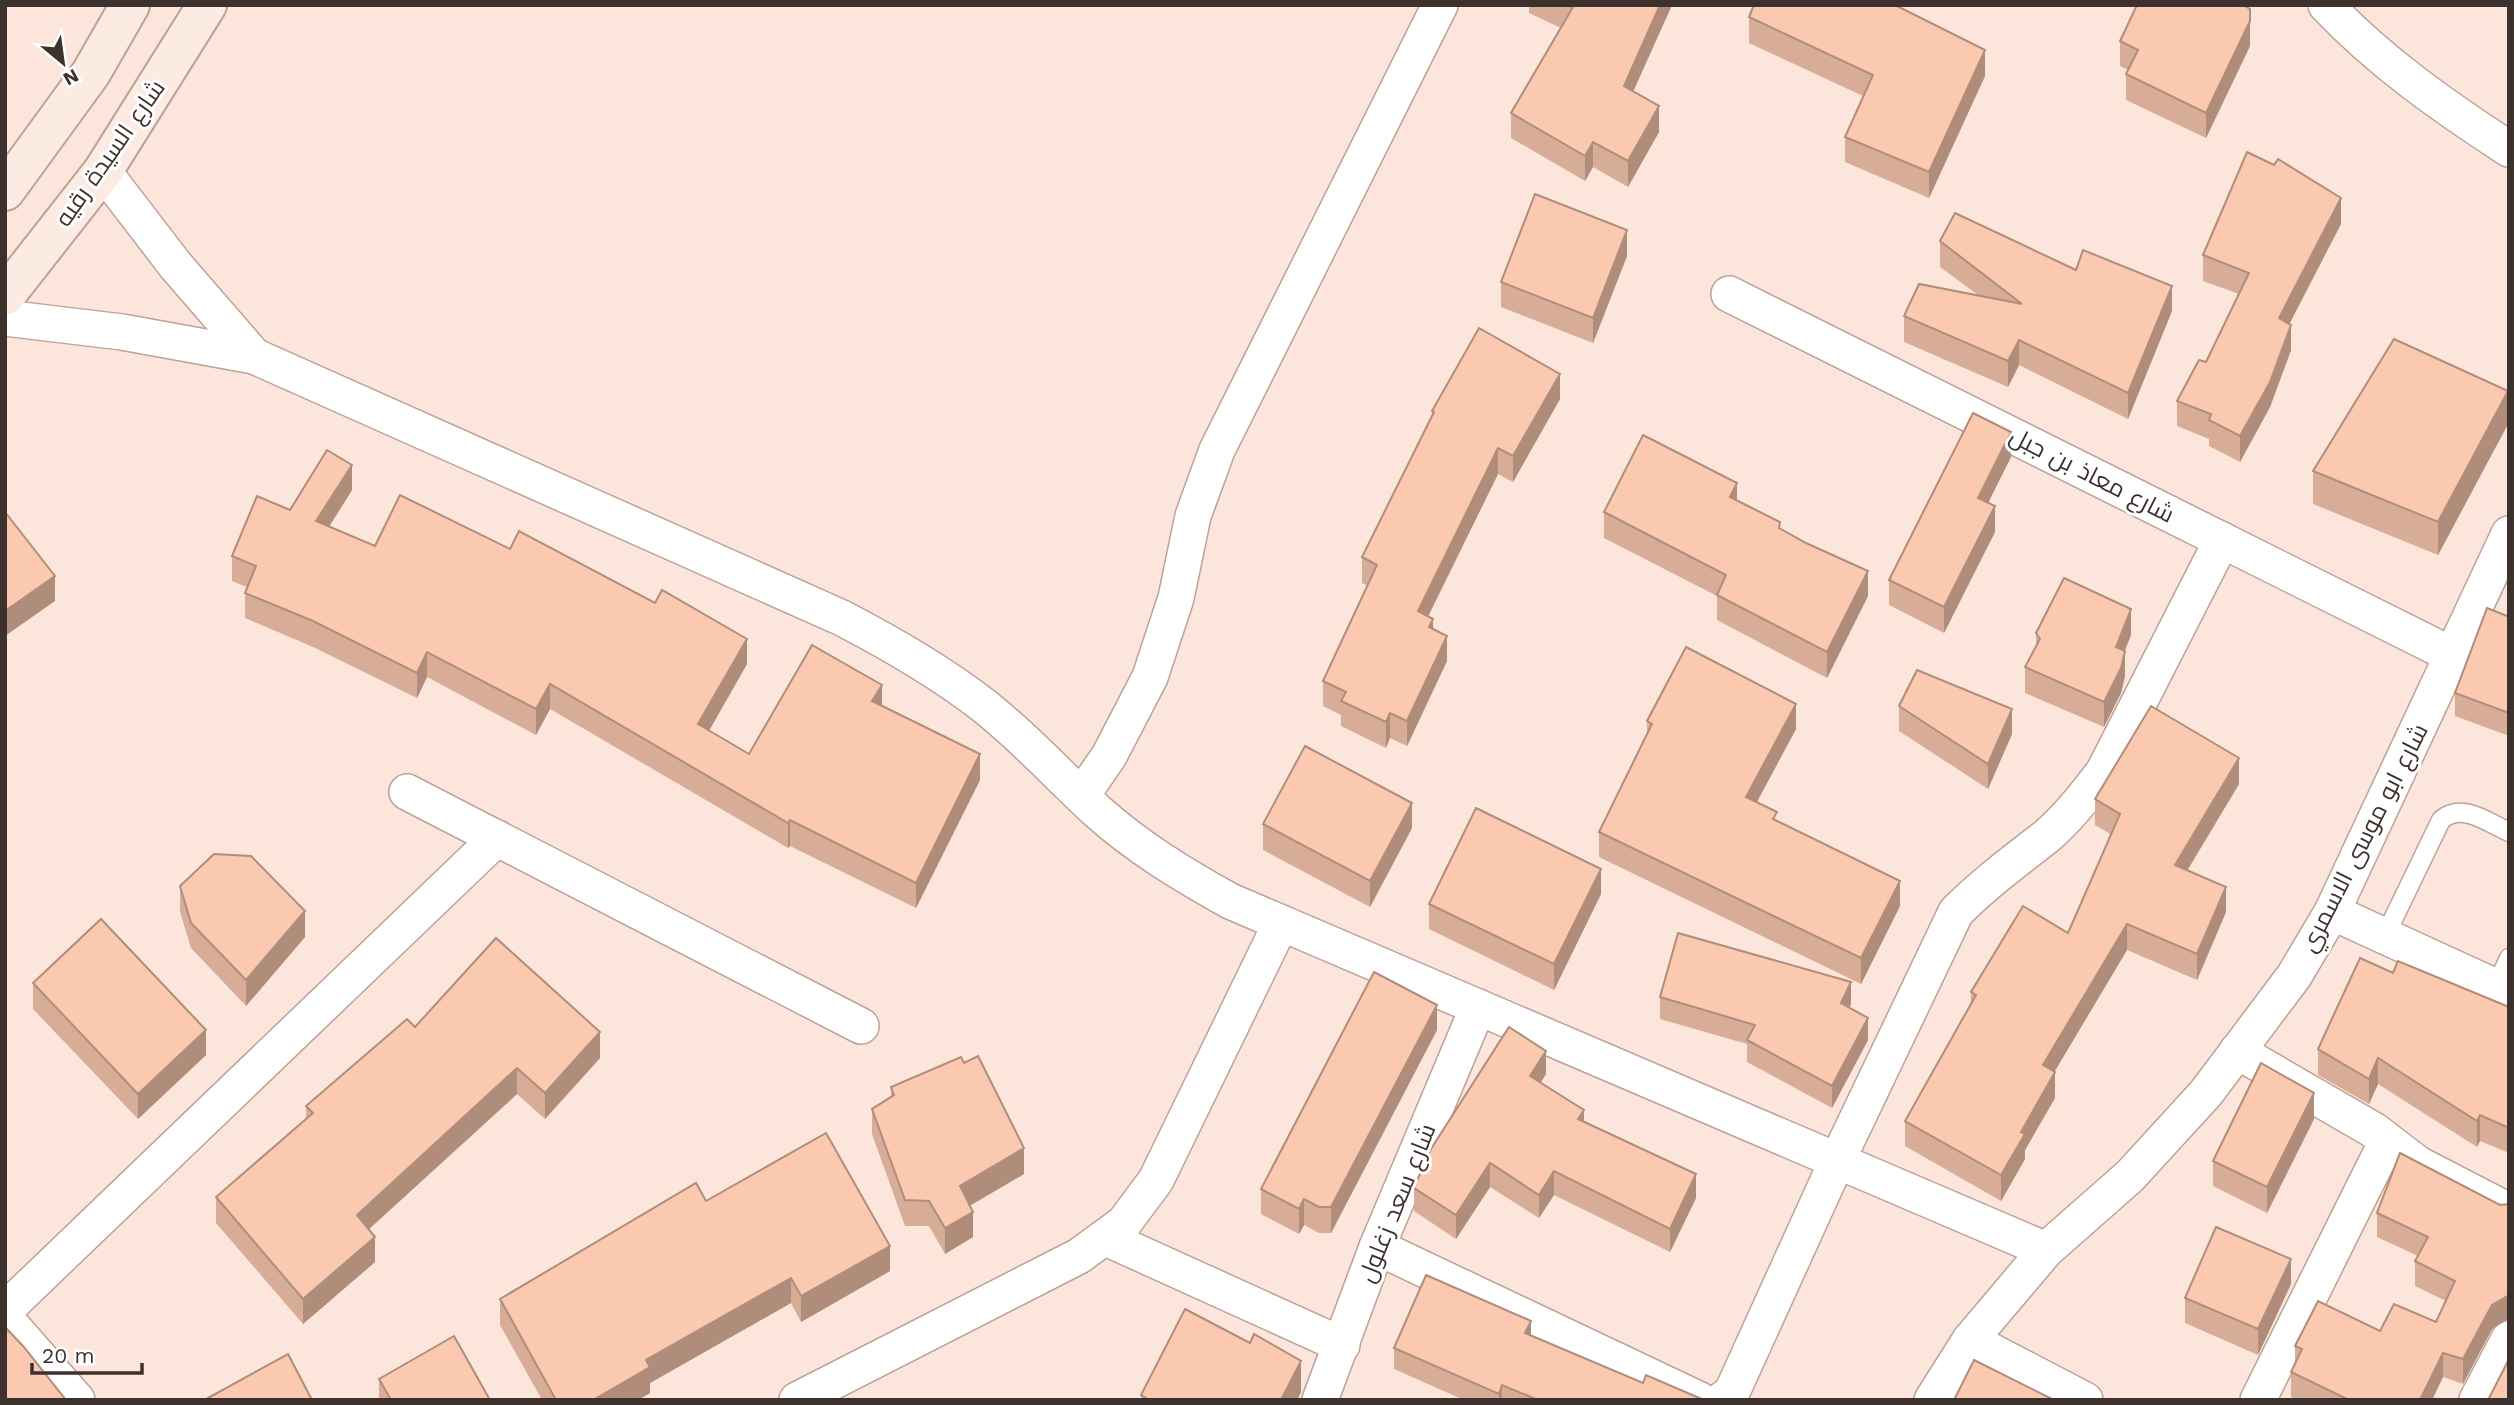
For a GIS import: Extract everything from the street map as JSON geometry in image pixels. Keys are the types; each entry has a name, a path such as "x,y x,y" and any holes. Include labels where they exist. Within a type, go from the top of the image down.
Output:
{"street":[{"path":"5,191 92,73 130,5"},
{"path":"1082,795 1109,756 1150,677 1176,598 1193,516 1217,450 1440,5"},
{"path":"2326,5 2366,47 2453,112 2509,149"},
{"name":"شارع السيدة رقيه","path":"5,296 103,172 199,8"},
{"path":"103,172 176,266 254,356"},
{"name":"شارع معاذ بن جبل","path":"1730,294 2454,656"},
{"path":"5,318 175,341 254,356 842,618 917,658 983,705 1145,849 1190,879 1230,901 2046,1250"},
{"name":"شارع ابو موسى الاسمري","path":"1932,1400 1970,1340 2046,1250 2130,1176 2206,1093 2294,976 2332,912 2509,534"},
{"path":"1722,1400 1732,1392 1837,1161 1956,912 1984,883 2048,835 2078,805 2104,771 2221,540"},
{"path":"407,792 861,1026"},
{"path":"5,1310 497,838"},
{"path":"2332,912 2385,936 2504,980"},
{"path":"797,1400 1079,1256 1106,1238 1141,1202 1156,1180 1281,923"},
{"name":"شارع سعد زغلول","path":"1332,1396 1342,1345 1377,1247 1478,1007"},
{"path":"2237,1051 2375,1131 2418,1164 2509,1210"},
{"path":"2258,1400 2387,1141"},
{"path":"1106,1238 1342,1345"},
{"path":"1377,1247 1700,1400"},
{"path":"5,1318 77,1400"},
{"path":"2477,1400 2509,1339"},
{"path":"1970,1340 2085,1400"}],"lane":[{"path":"2385,936 2441,820 2448,814 2465,812 2509,832"}],"building":[{"path":"1568,5 1660,5 1624,86 1659,106 1628,161 1593,142 1585,156 1511,113 1573,7"},
{"path":"1754,5 1895,5 1985,50 1929,172 1845,137 1873,75 1749,17"},
{"path":"2137,5 2243,5 2250,9 2250,21 2206,113 2126,74 2138,50 2120,41"},
{"path":"2247,152 2274,165 2278,159 2341,198 2279,318 2291,325 2270,382 2240,436 2209,420 2211,414 2177,401 2199,360 2206,362 2249,273 2203,255"},
{"path":"1535,194 1627,230 1593,318 1501,282"},
{"path":"1955,213 2076,270 2083,250 2172,286 2128,393 2019,340 2008,361 1904,316 1919,284 2022,304 1940,241"},
{"path":"1479,328 1560,374 1513,456 1498,448 1418,611 1433,619 1429,627 1447,636 1407,721 1390,713 1386,722 1341,701 1346,692 1323,681 1377,565 1362,557 1434,412 1432,411"},
{"path":"2394,339 2508,391 2438,522 2313,471"},
{"path":"1973,413 2011,432 1978,498 1995,506 1944,607 1889,580"},
{"path":"1643,435 1737,483 1730,497 1780,522 1779,528 1868,571 1827,652 1717,595 1726,575 1604,512"},
{"path":"327,450 352,465 316,521 375,546 400,495 510,549 519,531 655,603 662,590 747,639 698,724 749,754 812,645 882,685 872,701 980,754 916,883 790,820 788,823 550,684 536,709 427,652 417,673 313,621 245,593 256,566 232,556 257,496 290,510"},
{"path":"5,512 55,576 5,611"},
{"path":"2064,578 2131,609 2116,647 2125,651 2121,668 2104,702 2025,667 2040,639 2036,633"},
{"path":"2487,608 2507,616 2509,613 2509,713 2455,693"},
{"path":"1686,647 1796,704 1746,797 1777,812 1773,819 1900,881 1861,958 1599,832 1652,724 1647,721"},
{"path":"1917,670 2012,709 1988,764 1899,706"},
{"path":"2151,706 2239,758 2175,865 2226,887 2197,954 2127,924 2043,1065 2055,1072 2021,1132 2025,1134 2001,1175 1905,1121 1976,995 1971,992 2023,906 2068,933 2120,814 2095,799"},
{"path":"1305,746 1412,803 1370,881 1263,824"},
{"path":"1476,808 1601,869 1554,964 1429,904"},
{"path":"214,854 251,856 305,911 246,980 191,923 180,886"},
{"path":"101,919 206,1030 138,1094 33,983"},
{"path":"1678,933 1851,982 1841,1003 1868,1018 1832,1086 1747,1040 1755,1025 1660,997"},
{"path":"496,938 600,1032 545,1093 517,1068 357,1215 375,1237 303,1299 216,1197 313,1113 306,1106 407,1019 415,1027"},
{"path":"2360,958 2393,973 2398,961 2509,1007 2509,1128 2480,1115 2477,1121 2378,1058 2369,1079 2318,1049"},
{"path":"1374,972 1437,1005 1331,1207 1319,1207 1304,1199 1299,1209 1261,1189"},
{"path":"1509,1027 1546,1051 1530,1076 1584,1110 1578,1119 1696,1174 1670,1229 1554,1171 1539,1195 1490,1163 1456,1215 1414,1188 1429,1152"},
{"path":"978,1056 1024,1148 960,1186 973,1212 945,1228 929,1201 905,1200 872,1109 894,1095 891,1087 961,1057 964,1063"},
{"path":"2261,1063 2314,1093 2267,1187 2213,1161"},
{"path":"826,1133 890,1246 801,1296 791,1278 646,1360 650,1367 593,1400 556,1400 500,1299 696,1183 706,1201"},
{"path":"2400,1153 2500,1205 2509,1204 2509,1295 2492,1305 2463,1359 2443,1353 2420,1400 2349,1400 2291,1372 2302,1349 2295,1346 2318,1301 2380,1331 2394,1304 2436,1322 2455,1281 2415,1261 2428,1237 2377,1213"},
{"path":"2216,1227 2291,1259 2258,1329 2185,1298"},
{"path":"1426,1275 1531,1321 1525,1333 1643,1383 1646,1375 1704,1400 1538,1400 1502,1385 1499,1394 1394,1348"},
{"path":"1185,1309 1250,1343 1254,1334 1301,1361 1281,1400 1150,1400 1141,1395"},
{"path":"5,1327 23,1346 66,1400 5,1400"},
{"path":"454,1336 490,1400 391,1400 379,1379"},
{"path":"288,1354 312,1400 209,1400 208,1398"},
{"path":"2509,1359 2509,1400 2488,1400"},
{"path":"1974,1360 2054,1400 1954,1400"}]}
